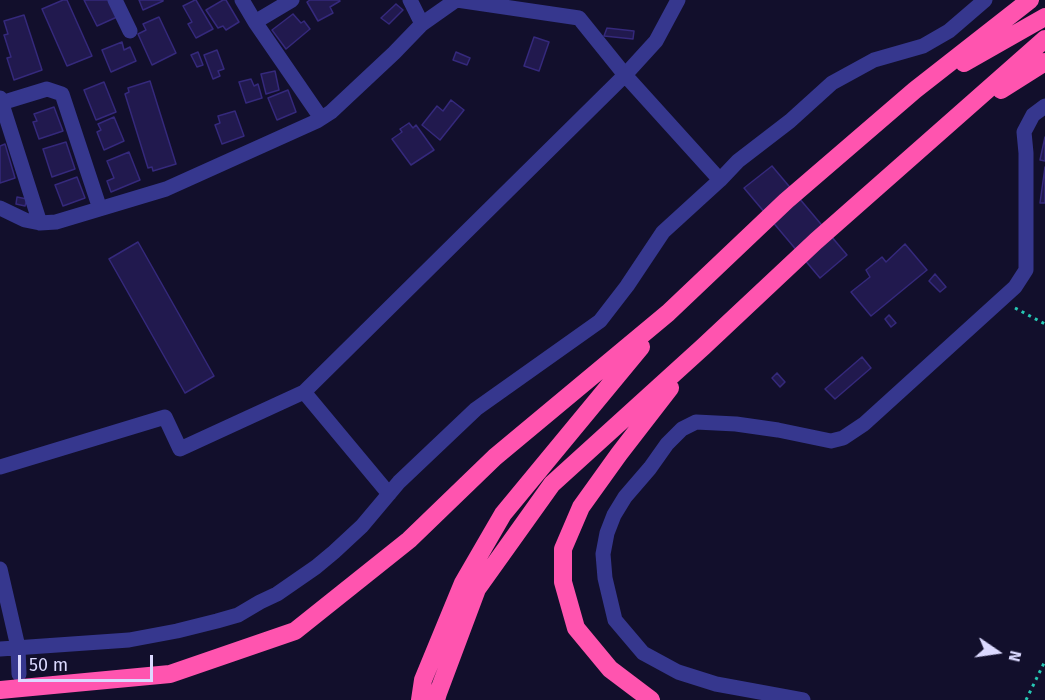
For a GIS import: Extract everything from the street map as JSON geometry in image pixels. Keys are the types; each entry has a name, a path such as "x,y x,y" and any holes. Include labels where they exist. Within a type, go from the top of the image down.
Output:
{"highway":[{"path":"0,690 170,674 295,631 409,540 495,457 668,313 786,201 915,90 1030,0"},
{"path":"915,90 1045,17"},
{"path":"429,695 477,589 552,484 816,241 1045,39"},
{"path":"946,126 1045,62"},
{"path":"429,695 423,680 463,583 503,514 668,313"},
{"path":"651,700 610,669 576,628 563,582 563,549 581,507 619,454 703,347"}],"street":[{"path":"115,0 130,31"},
{"path":"242,0 321,118"},
{"path":"255,22 292,0"},
{"path":"410,0 422,24"},
{"path":"0,208 25,220 40,223 56,222 166,189 331,112 422,24 456,0 579,18 626,75 720,180"},
{"path":"0,467 165,417 180,449 304,392 626,75 656,41 678,0"},
{"path":"0,649 129,640 177,632 238,615 277,594 316,567 362,526 399,483 476,410 600,321 627,286 663,232 738,161 790,121 832,83 874,60 923,46 949,31 985,0"},
{"path":"40,223 1,100 47,89 62,94 100,209"},
{"path":"803,700 716,684 678,672 643,653 615,620 605,578 603,554 607,532 625,497 667,444 682,429 696,422 736,424 831,441 843,438 864,424 1015,287 1026,270 1024,132 1033,115 1045,106"},
{"path":"304,392 389,494"},
{"path":"0,569 18,647 19,674"}],"path":[{"path":"1000,300 1045,324"},
{"path":"1026,700 1045,660"}],"building":[{"path":"67,0 92,56 67,66 42,9"},
{"path":"84,0 108,0 117,17 97,26"},
{"path":"139,0 163,0 163,1 143,10"},
{"path":"196,0 213,29 196,38 188,24 192,22 183,6"},
{"path":"226,0 239,22 226,30 223,26 218,28 206,10"},
{"path":"310,0 340,1 330,7 333,13 318,21 307,2"},
{"path":"396,4 403,10 389,24 381,18"},
{"path":"293,14 301,23 304,21 310,29 286,49 272,30"},
{"path":"24,15 42,70 14,80 7,58 11,57 4,35 8,34 4,21"},
{"path":"159,17 176,53 152,65 138,34 146,30 143,24"},
{"path":"607,28 634,31 633,39 604,36"},
{"path":"534,37 549,42 539,71 524,66"},
{"path":"122,42 124,50 130,47 136,61 111,72 102,50"},
{"path":"217,50 224,69 218,71 220,76 213,79 204,55"},
{"path":"198,52 203,65 197,67 191,55"},
{"path":"456,52 470,58 467,65 453,60"},
{"path":"275,71 279,90 266,94 261,74"},
{"path":"251,79 254,86 258,84 262,98 246,103 239,82"},
{"path":"150,81 176,164 153,171 152,167 148,168 125,94 129,92 128,88"},
{"path":"104,82 116,112 96,120 84,90"},
{"path":"288,90 296,112 277,120 268,98"},
{"path":"451,100 464,110 440,140 422,125 437,106 443,111"},
{"path":"54,107 63,131 39,139 33,122 37,121 34,114"},
{"path":"235,111 244,136 222,144 215,125 220,123 218,116"},
{"path":"114,117 124,141 104,150 97,132 101,130 98,124"},
{"path":"409,123 413,128 416,125 434,150 411,165 392,139"},
{"path":"1045,137 1045,161 1040,160"},
{"path":"66,142 75,169 52,177 43,149"},
{"path":"5,144 15,178 0,183 0,146"},
{"path":"129,152 140,180 111,192 107,181 114,178 107,161"},
{"path":"772,166 847,255 820,278 744,188"},
{"path":"1045,167 1045,203 1040,203"},
{"path":"77,177 85,198 63,206 55,185"},
{"path":"17,197 27,199 25,206 16,204"},
{"path":"138,242 214,376 185,393 109,259"},
{"path":"905,244 927,270 871,316 851,292 870,277 866,270 882,257 886,262"},
{"path":"935,274 946,287 940,292 929,281"},
{"path":"889,315 896,323 891,327 885,319"},
{"path":"862,357 871,368 835,399 825,389"},
{"path":"777,373 785,382 780,387 772,378"}]}
